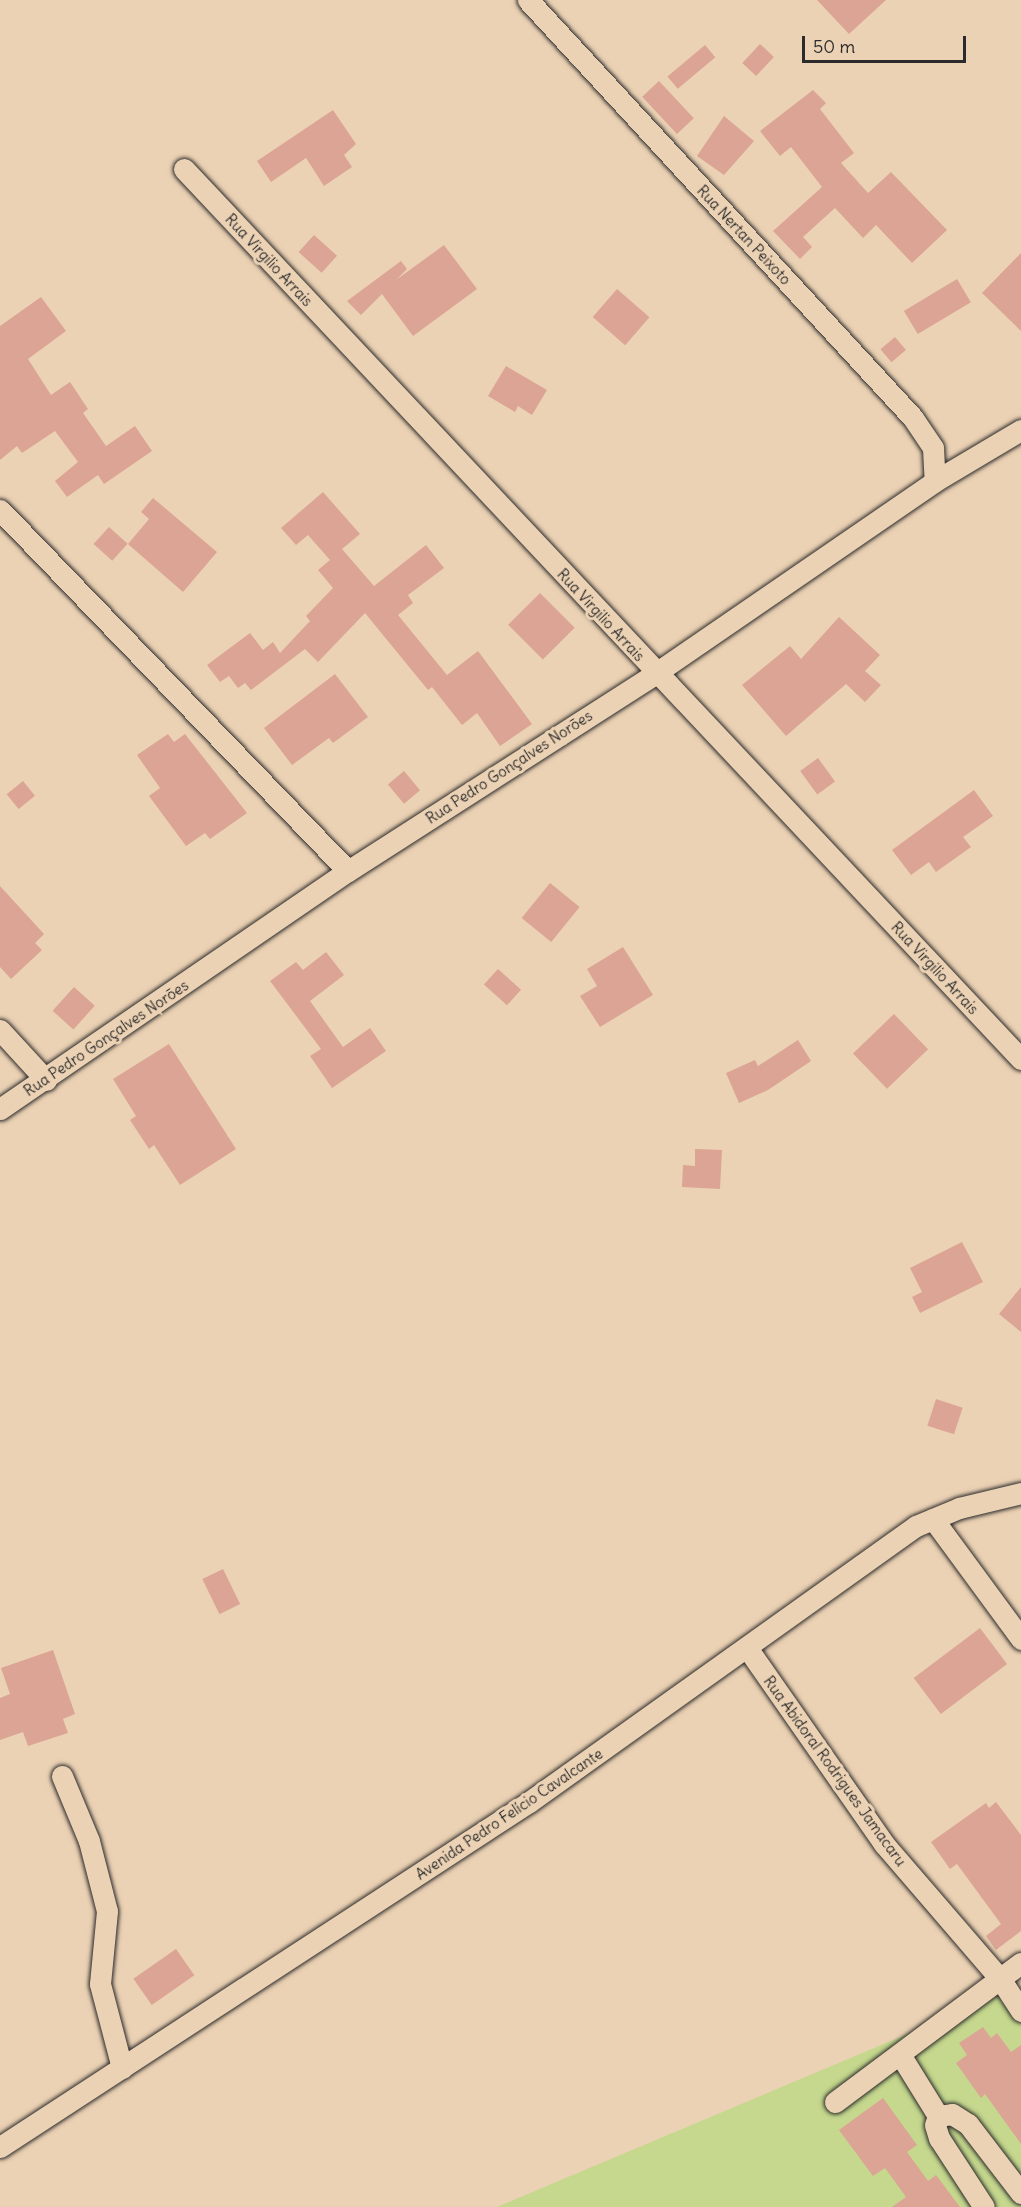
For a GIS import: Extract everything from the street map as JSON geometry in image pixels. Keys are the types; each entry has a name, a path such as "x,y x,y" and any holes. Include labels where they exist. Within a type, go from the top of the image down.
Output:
{"street":[{"name":"Rua Nertan Peixoto","path":"528,0 913,418 933,448 935,481"},
{"name":"Rua Virgilio Arrais","path":"184,169 1021,1059"},
{"name":"Rua Pedro Gonçalves Norões","path":"0,1109 46,1080 348,871 656,673 935,481 1021,430"},
{"path":"0,510 348,871"},
{"path":"0,1030 46,1080"},
{"name":"Avenida Pedro Felício Cavalcante","path":"0,2146 529,1802 748,1649 916,1526 959,1508 1021,1493"},
{"path":"933,1519 1021,1639"},
{"name":"Rua Abidoral Rodrigues Jamacaru","path":"748,1649 884,1844 1001,1980 1021,2012"},
{"path":"62,1776 89,1841 107,1911 100,1984 122,2068"},
{"path":"835,2102 901,2056 1021,1963"},
{"path":"901,2056 938,2116"},
{"path":"938,2116 952,2114 968,2124 1021,2193"},
{"path":"938,2116 935,2125 939,2138 984,2207"}],"green space":[{"path":"1021,1986 1021,2207 497,2207"}],"building":[{"path":"817,0 886,0 849,34"},
{"path":"760,44 774,57 756,76 742,63"},
{"path":"705,45 715,57 678,89 667,76"},
{"path":"659,81 694,118 677,134 642,97"},
{"path":"813,90 826,103 820,109 854,153 841,163 868,193 891,172 947,230 912,263 876,225 863,238 835,208 803,237 812,247 800,259 773,231 822,187 791,147 780,156 760,131"},
{"path":"333,110 356,144 344,155 352,167 324,186 306,158 271,182 257,161"},
{"path":"724,116 754,141 724,175 697,156"},
{"path":"314,235 337,256 322,273 299,252"},
{"path":"444,245 477,289 413,336 382,294 361,315 347,301 401,261 407,269 396,280"},
{"path":"1021,253 1021,331 982,293"},
{"path":"957,279 971,302 918,334 904,311"},
{"path":"617,289 649,317 625,345 593,317"},
{"path":"41,297 66,331 28,359 51,395 70,382 88,409 83,413 106,446 135,426 152,451 104,484 98,475 67,497 55,481 78,462 55,431 22,453 17,446 0,460 0,326"},
{"path":"895,337 906,350 891,362 880,349"},
{"path":"506,366 547,390 532,415 518,406 515,412 488,396"},
{"path":"323,492 360,534 342,549 374,586 426,545 444,568 408,595 413,603 398,615 447,675 478,651 532,724 500,746 477,713 462,725 432,687 428,690 365,613 318,662 305,649 251,690 245,683 238,688 229,676 220,682 207,665 250,633 263,650 273,642 280,653 310,621 306,616 333,588 318,570 330,560 308,535 296,545 281,528"},
{"path":"153,498 217,552 183,592 128,544 149,519 141,512"},
{"path":"109,527 128,544 112,561 94,544"},
{"path":"540,593 575,628 543,659 508,625"},
{"path":"839,617 880,655 865,671 881,685 865,702 846,684 786,736 742,685 790,646 801,659"},
{"path":"335,674 368,717 333,743 329,738 292,765 264,728"},
{"path":"168,734 174,742 185,734 247,813 210,839 205,833 186,846 149,796 160,788 137,755"},
{"path":"818,758 835,781 817,794 800,771"},
{"path":"404,771 420,790 404,804 388,784"},
{"path":"23,781 35,796 19,809 7,794"},
{"path":"974,790 993,816 963,837 971,847 936,872 929,862 911,875 892,850"},
{"path":"550,883 580,907 551,942 522,918"},
{"path":"0,886 44,934 35,943 42,950 11,979 0,967"},
{"path":"623,947 653,995 600,1027 580,996 597,986 587,969"},
{"path":"326,952 344,975 310,1001 343,1047 370,1028 386,1051 332,1088 310,1056 321,1049 270,981 296,962 303,970"},
{"path":"498,969 521,990 507,1005 484,985"},
{"path":"74,987 95,1006 73,1030 53,1011"},
{"path":"894,1014 928,1049 887,1089 853,1054"},
{"path":"798,1040 811,1061 768,1090 739,1103 726,1073 755,1060 758,1066"},
{"path":"169,1044 236,1149 180,1185 154,1145 149,1149 130,1120 136,1116 113,1079"},
{"path":"695,1149 722,1150 720,1189 682,1187 683,1165 695,1166"},
{"path":"962,1242 983,1282 920,1313 912,1297 922,1292 910,1268"},
{"path":"1021,1287 1021,1332 999,1314"},
{"path":"936,1399 963,1408 954,1434 927,1426"},
{"path":"223,1569 240,1604 219,1614 202,1579"},
{"path":"980,1628 1007,1664 941,1714 914,1678"},
{"path":"53,1650 75,1714 63,1719 68,1733 28,1746 23,1732 0,1740 0,1698 10,1694 1,1668"},
{"path":"996,1802 1021,1835 1021,1931 996,1950 986,1936 1001,1924 957,1864 950,1869 931,1842 986,1803 989,1808"},
{"path":"176,1949 194,1975 152,2005 133,1979"},
{"path":"983,2027 991,2038 997,2033 1011,2052 1021,2045 1021,2144 985,2094 981,2098 956,2063 967,2055 959,2043"},
{"path":"883,2098 917,2145 907,2152 928,2181 936,2175 960,2207 892,2207 906,2197 885,2168 873,2176 839,2130"}]}
